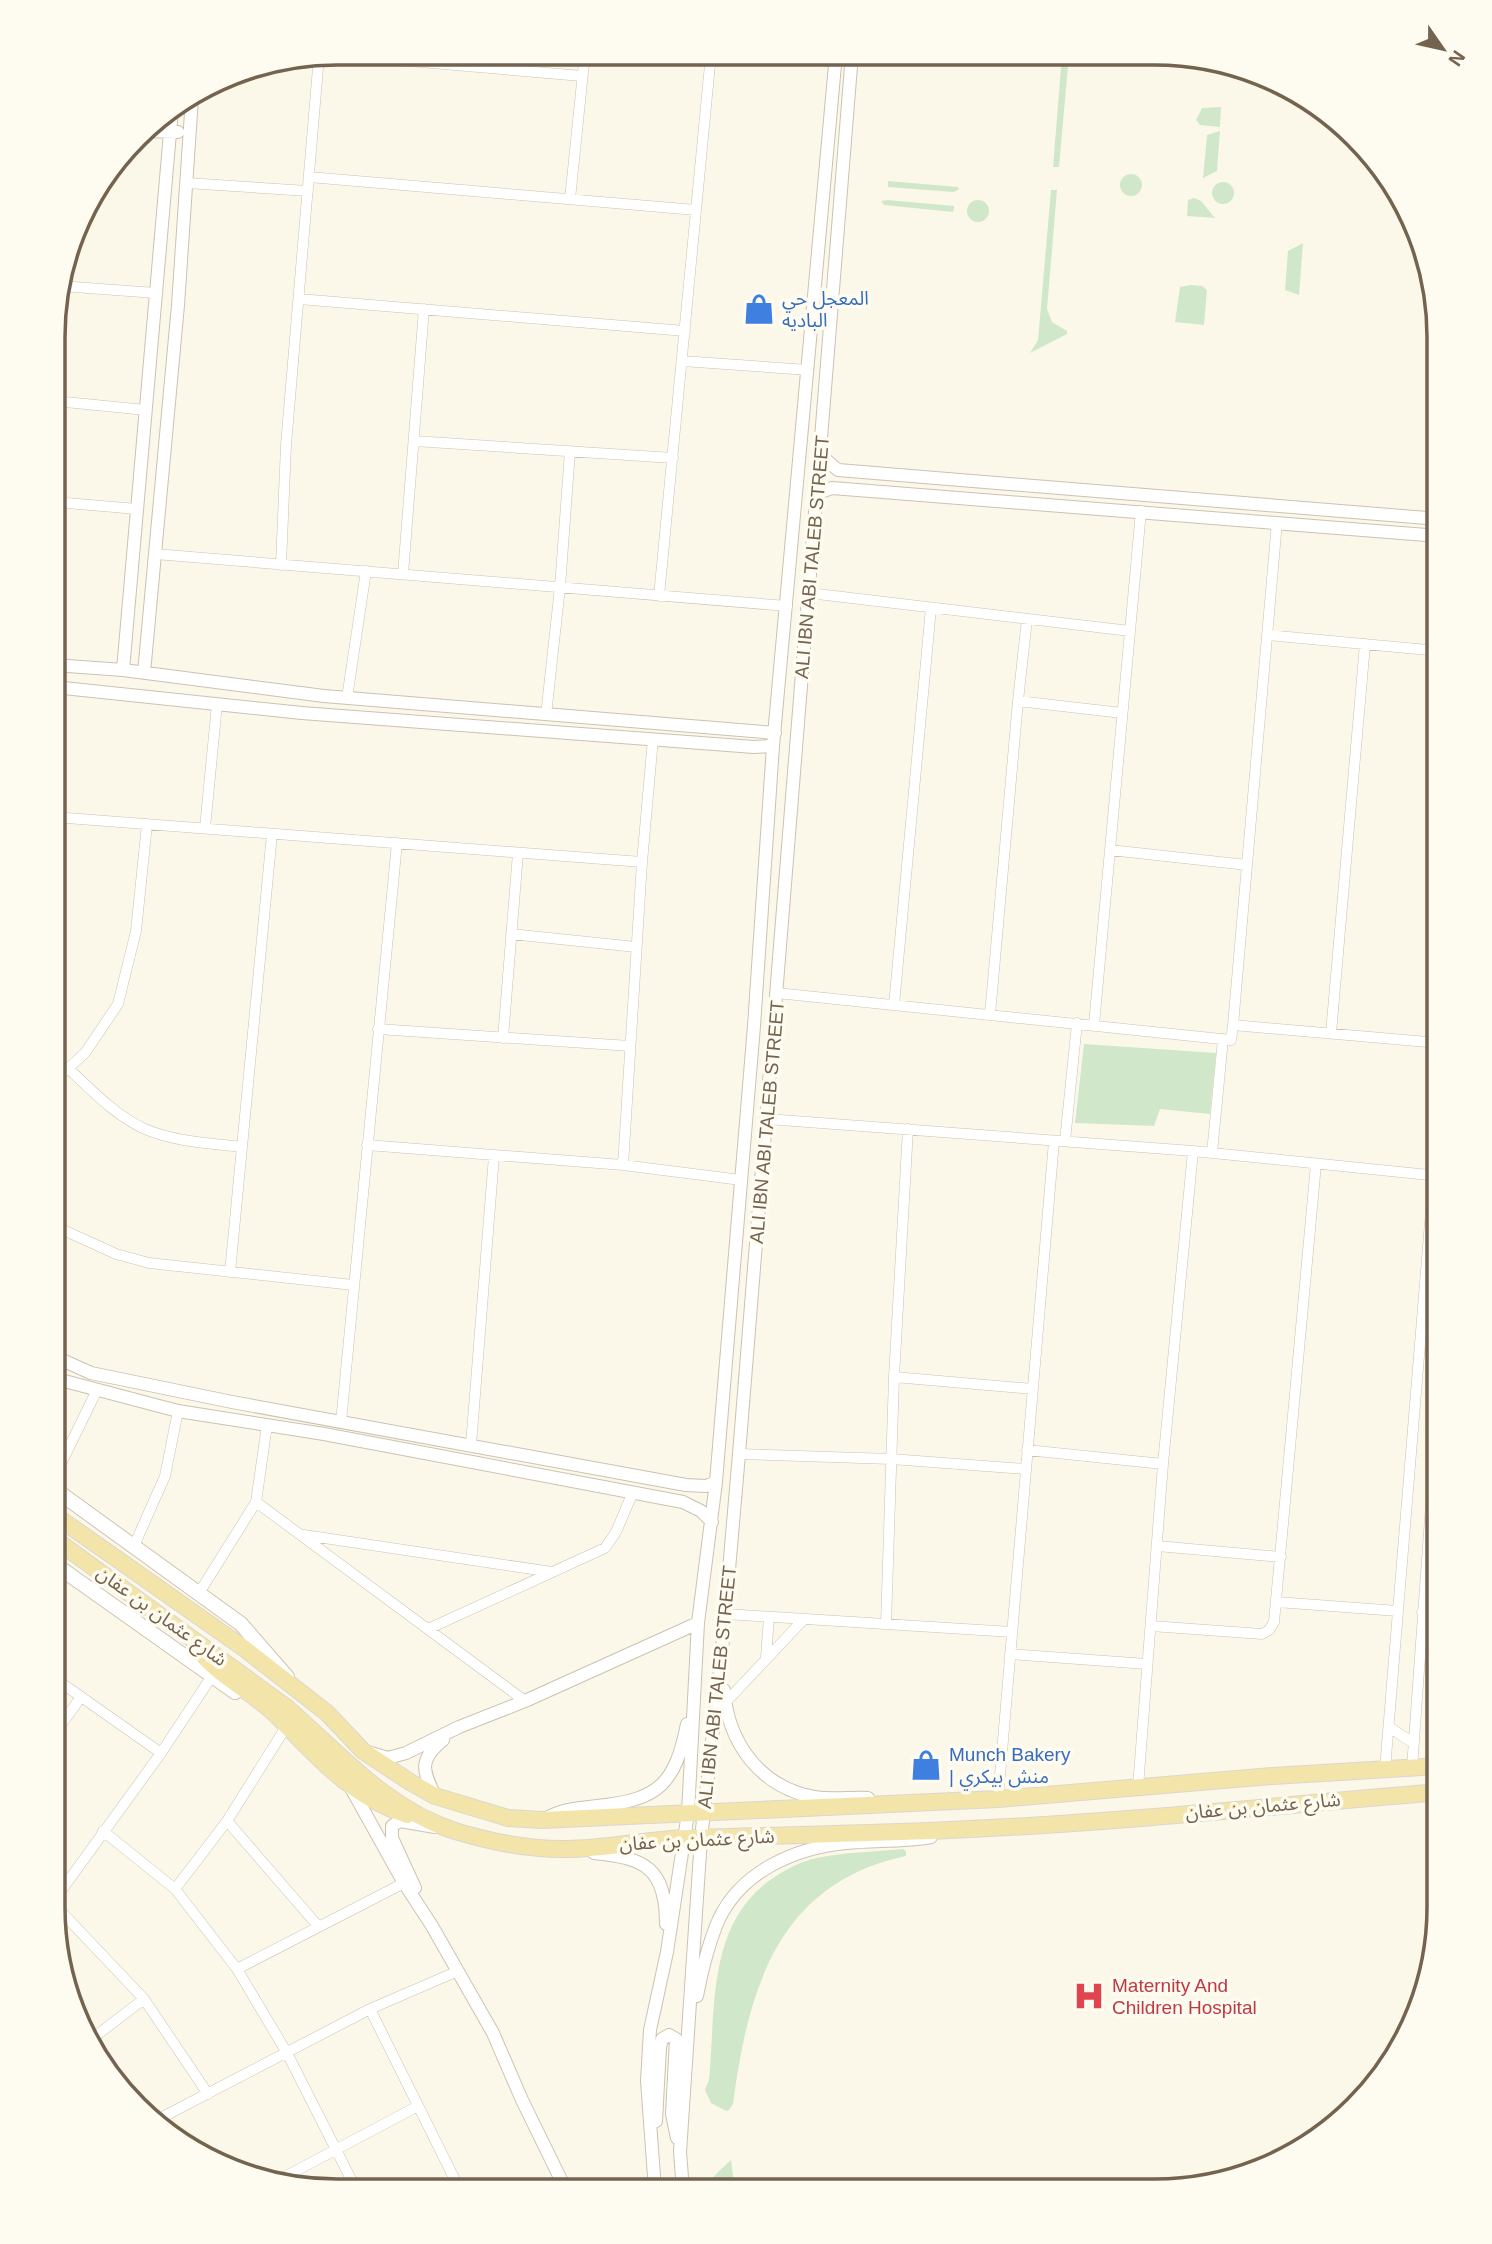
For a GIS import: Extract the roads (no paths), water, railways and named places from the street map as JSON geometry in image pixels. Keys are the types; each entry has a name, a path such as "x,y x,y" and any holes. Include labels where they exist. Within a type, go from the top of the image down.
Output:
{"main road":[{"path":"65,1497 241,1624 302,1693"},
{"name":"شارع عثمان بن عفان","path":"65,1522 245,1649 327,1713 363,1751 435,1796 509,1818 542,1821 998,1799 1427,1767"},
{"name":"شارع عثمان بن عفان","path":"65,1547 286,1707 366,1780 415,1813 453,1830 497,1842 562,1849 693,1838 972,1829 1427,1793"},
{"path":"65,1572 286,1727"},
{"path":"185,1633 212,1666 277,1716 351,1788 383,1807 453,1830"}],"street":[{"path":"281,565 286,445 318,65"},
{"path":"449,65 582,76"},
{"path":"570,199 583,65"},
{"path":"659,596 710,65"},
{"name":"ALI IBN ABI TALEB STREET","path":"695,1686 698,1623 716,1482 754,1026 773,747 834,65"},
{"name":"ALI IBN ABI TALEB STREET","path":"682,2179 680,2152 688,2045 693,1838 726,1614 851,65"},
{"path":"144,673 178,305 191,107"},
{"path":"181,114 191,115"},
{"path":"123,670 170,122"},
{"path":"159,132 190,132"},
{"path":"309,177 696,210"},
{"path":"187,183 308,191"},
{"path":"70,287 156,292"},
{"path":"299,299 685,331"},
{"path":"403,575 424,309"},
{"path":"682,361 808,370"},
{"path":"65,402 146,410"},
{"path":"414,441 673,458"},
{"path":"820,447 825,459 838,470 1427,518"},
{"path":"546,715 560,587 570,451"},
{"path":"816,504 820,492 832,488 1427,535"},
{"path":"65,503 137,509"},
{"path":"1094,1025 1141,511"},
{"path":"777,993 1231,1040 1278,522"},
{"path":"155,554 787,606"},
{"path":"347,698 366,571"},
{"path":"809,593 1130,631"},
{"path":"894,1005 931,608"},
{"path":"990,1015 1027,619"},
{"path":"1268,635 1427,649"},
{"path":"1331,1033 1365,644"},
{"path":"65,666 123,670 347,698 775,733"},
{"path":"65,688 302,713 773,747"},
{"path":"1018,701 1122,713"},
{"path":"205,828 217,704"},
{"path":"623,1165 636,947 653,739"},
{"path":"65,818 642,862"},
{"path":"65,1071 85,1052 118,1004 136,932 147,824"},
{"path":"230,1272 272,834"},
{"path":"341,1422 397,843"},
{"path":"1110,850 1247,865"},
{"path":"503,1038 518,853"},
{"path":"512,933 636,947"},
{"path":"721,1662 725,1712 750,1762 770,1779 796,1792 816,1797 918,1801 998,1799 1033,1390 1059,1141 1077,1023"},
{"path":"1233,1025 1427,1042"},
{"path":"378,1029 630,1046"},
{"path":"1212,1153 1223,1039"},
{"path":"68,1068 102,1100 144,1129 175,1139 242,1147"},
{"path":"767,1119 1194,1151 1427,1175"},
{"path":"886,1624 894,1377 908,1129"},
{"path":"367,1145 623,1165 741,1180"},
{"path":"1138,1787 1163,1464 1194,1151"},
{"path":"471,1445 494,1156"},
{"path":"1151,1626 1262,1634 1269,1630 1274,1622 1316,1164"},
{"path":"65,1231 116,1254 149,1263 353,1285"},
{"path":"1385,1769 1427,1288"},
{"path":"65,1361 91,1373 341,1422 686,1485 706,1486 716,1482"},
{"path":"894,1377 1033,1390"},
{"path":"65,1381 178,1411 633,1492 683,1503 701,1511 712,1522"},
{"path":"65,1455 97,1390"},
{"path":"134,1546 165,1476 178,1411"},
{"path":"199,1593 256,1502 267,1425"},
{"path":"1027,1450 1163,1464"},
{"path":"739,1454 891,1459 1026,1469"},
{"path":"683,1503 688,1495 686,1485"},
{"path":"428,1629 605,1548 616,1532 633,1492"},
{"path":"256,1502 525,1701"},
{"path":"299,1534 552,1572"},
{"path":"1157,1546 1281,1557"},
{"path":"1412,1768 1427,1548"},
{"path":"1277,1602 1398,1611"},
{"path":"1422,1612 1427,1613"},
{"path":"726,1614 1012,1632"},
{"path":"766,1659 769,1617"},
{"path":"725,1703 804,1619"},
{"path":"363,1751 388,1758 405,1753 698,1623"},
{"path":"1010,1654 1147,1664"},
{"path":"65,1884 161,1753 212,1676"},
{"path":"65,1685 161,1753"},
{"path":"695,1686 696,1812"},
{"path":"542,1821 561,1810 633,1802 658,1789 675,1769 695,1686"},
{"path":"65,1719 81,1696"},
{"path":"175,1889 227,1821 286,1727"},
{"path":"435,1796 424,1773 426,1758 434,1747 459,1727"},
{"path":"1389,1727 1413,1743"},
{"path":"351,1788 493,2033 522,2101 561,2179"},
{"path":"227,1821 318,1926"},
{"path":"432,1926 392,1838 392,1826 400,1821 453,1830"},
{"path":"688,2045 705,1959 720,1918 742,1886 772,1864 802,1851 845,1843 914,1840 972,1829"},
{"path":"103,1831 175,1889 237,1969 287,2053 351,2179"},
{"path":"653,2179 647,2081 650,2030 693,1838"},
{"path":"562,1849 631,1859 644,1865 658,1877 666,1915 667,1952"},
{"path":"237,1969 404,1883"},
{"path":"65,1916 144,1999 208,2094"},
{"path":"164,2117 370,2009 458,1971"},
{"path":"97,2035 144,1999"},
{"path":"370,2009 454,2179"},
{"path":"654,2179 660,2047 662,2039 669,2035 676,2039 672,2114 680,2152"},
{"path":"289,2175 418,2106"}],"place":[{"name":"المعجل حي الباديه","path":"759,309"},
{"name":"Munch Bakery | منش بيكري","path":"926,1765"},
{"name":"Maternity And Children Hospital","path":"1089,1996"}]}
